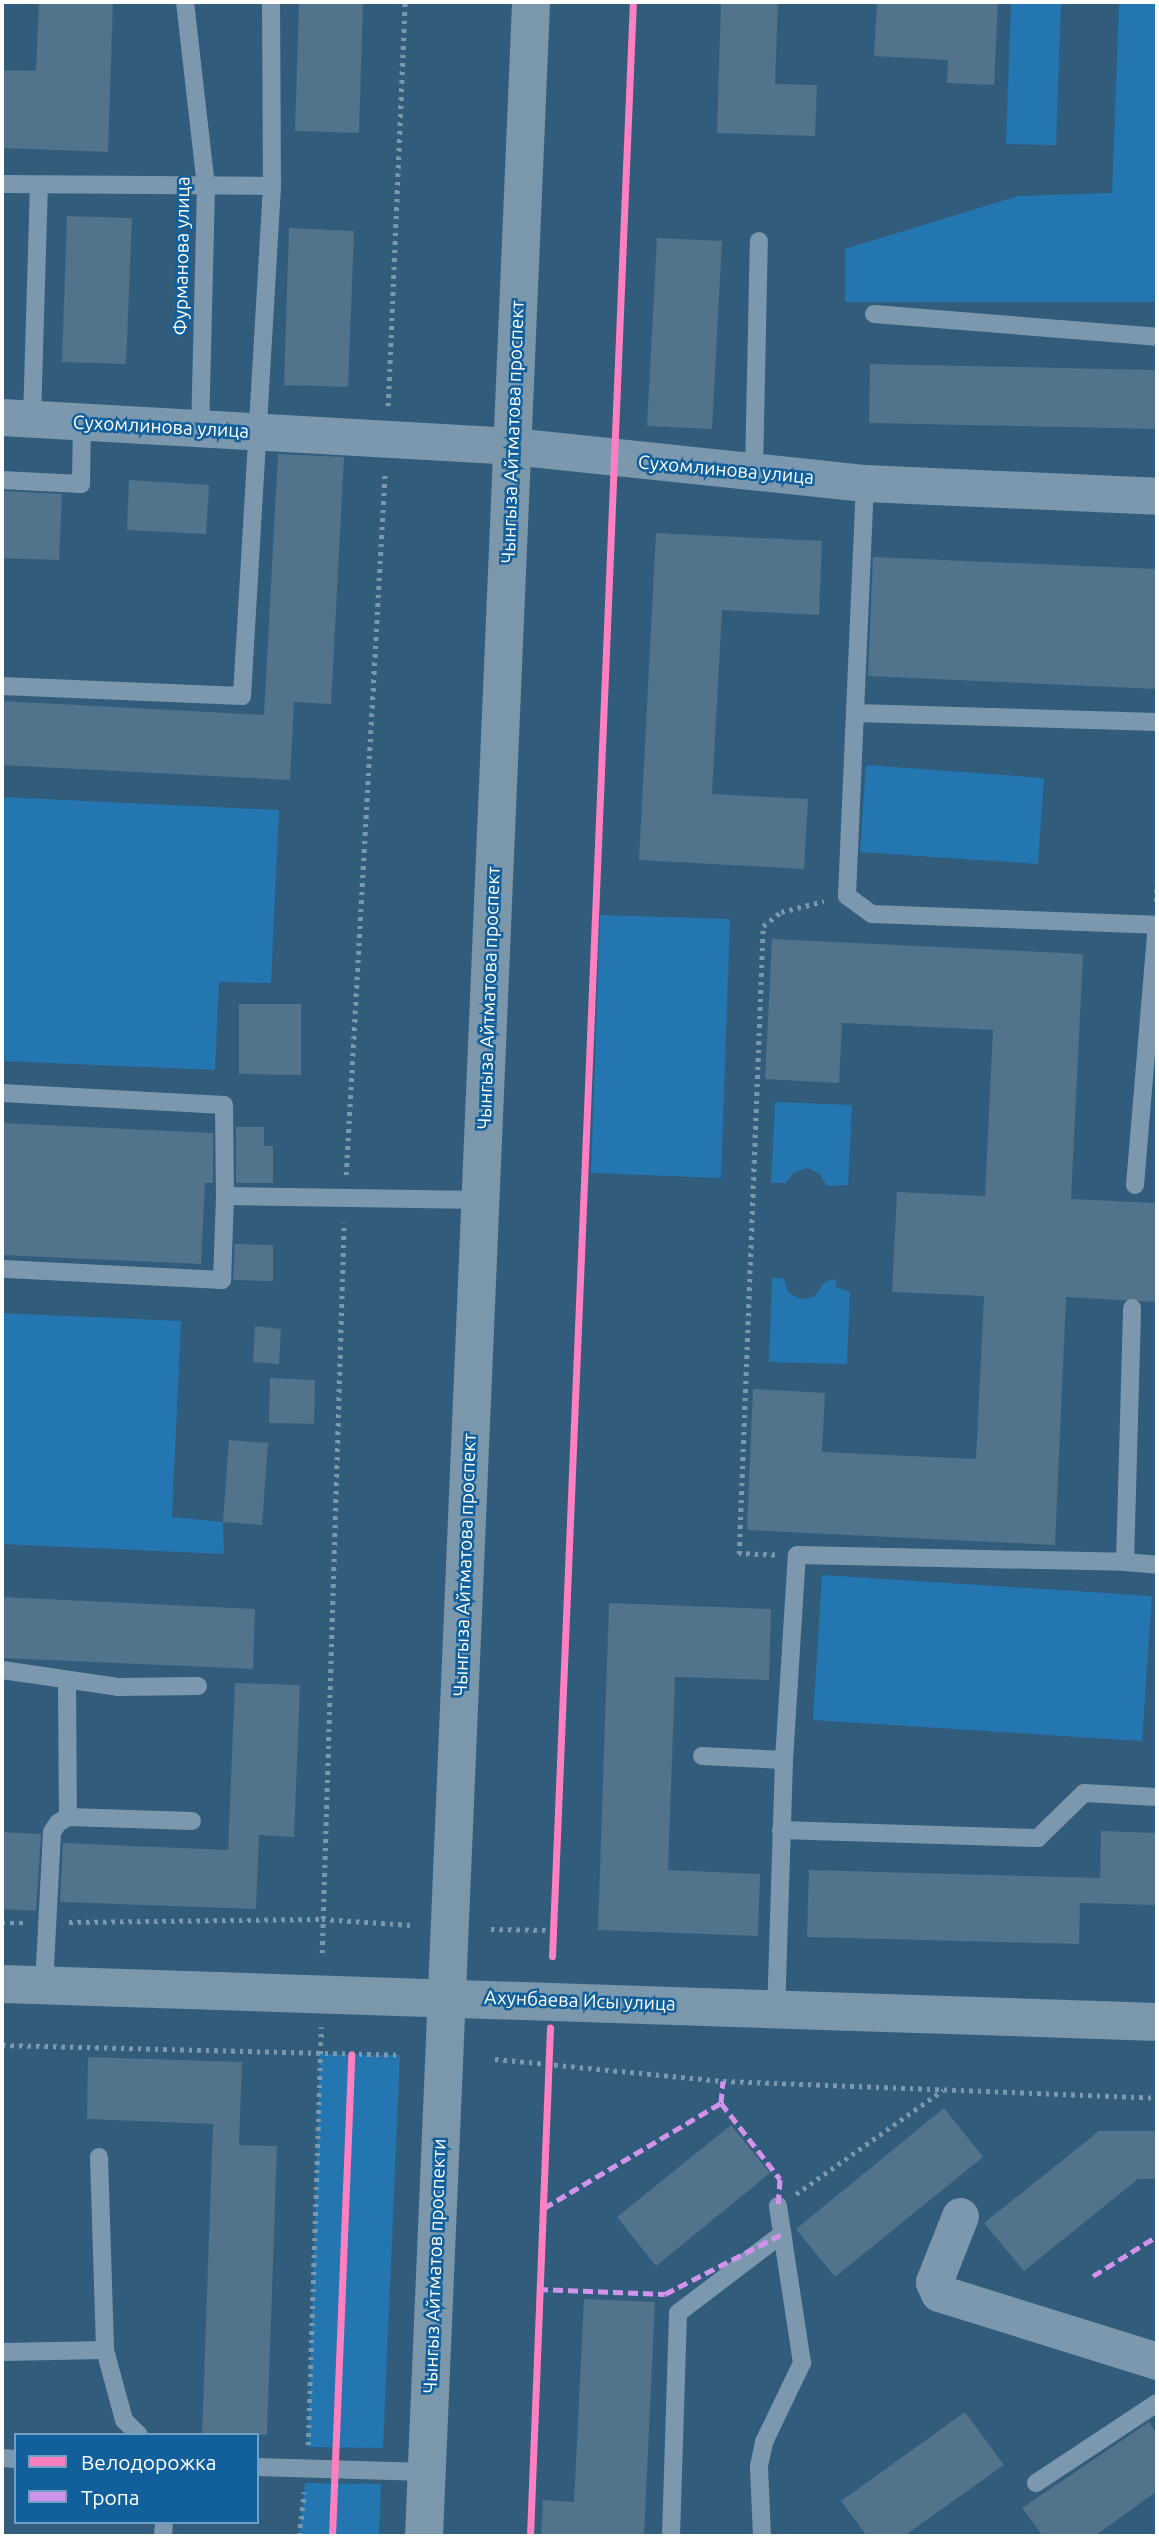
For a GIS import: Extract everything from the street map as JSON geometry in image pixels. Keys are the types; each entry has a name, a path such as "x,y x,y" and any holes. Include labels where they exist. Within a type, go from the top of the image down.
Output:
{"main road":[{"name":"Чынгыза Айтматова проспект","path":"447,1995 531,2"},
{"name":"Ахунбаева Исы улица","path":"2,1984 447,1995 1157,2022"},
{"name":"Чынгыз Айтматов проспекти","path":"424,2536 447,1995"}],"street":[{"name":"Сухомлинова улица","path":"17,418 512,446 865,482 1157,496"},
{"path":"960,2216 934,2282 939,2293 1157,2361"}],"lane":[{"name":"Фурманова улица","path":"185,2 206,187 200,428"},
{"path":"2,686 242,696 272,186 271,2"},
{"path":"2,184 272,186"},
{"path":"17,418 39,186"},
{"path":"754,472 759,241"},
{"path":"874,314 1157,337"},
{"path":"2,480 81,484 82,422"},
{"path":"865,482 847,896 872,914 1156,925 1135,1185"},
{"path":"855,713 1157,722"},
{"path":"2,1093 225,1105 222,1280 2,1269"},
{"path":"225,1196 344,1200 480,1200"},
{"path":"1125,1562 1132,1308"},
{"path":"776,2009 784,1760 797,1555 1125,1562 1157,1565"},
{"path":"2,1670 67,1681 198,1686"},
{"path":"67,1681 68,1817"},
{"path":"702,1756 784,1760"},
{"path":"781,1830 1038,1838 1084,1793 1157,1797"},
{"path":"44,1985 52,1832 68,1817 192,1821"},
{"path":"99,2157 105,2350 124,2420 137,2433"},
{"path":"762,2536 759,2466 764,2442 802,2363 778,2206"},
{"path":"671,2536 678,2313 782,2234"},
{"path":"2,2352 105,2350"},
{"path":"1036,2483 1157,2403"},
{"path":"259,2467 426,2472"}],"path":[{"path":"322,1953 344,1200 387,438 405,2"},
{"path":"797,1555 738,1554 763,926 781,912 847,896"},
{"path":"553,1943 554,1916"},
{"path":"2,1923 322,1919 411,1925"},
{"path":"491,1929 554,1930"},
{"path":"299,2536 307,2469 321,2024"},
{"path":"2,2045 400,2055"},
{"path":"548,2075 549,2050"},
{"path":"351,2054 351,2068"},
{"path":"495,2059 548,2062 723,2081 1157,2098"},
{"path":"778,2206 943,2090"}],"shaded area":[{"path":"1011,2 1061,2 1056,145 1006,144"},
{"path":"1119,2 1157,2 1157,302 845,302 845,249 1018,196 1112,193"},
{"path":"866,765 1044,778 1038,864 860,852"},
{"path":"2,797 279,810 271,983 219,982 215,1070 2,1061"},
{"path":"600,915 730,919 721,1178 591,1173"},
{"path":"775,1102 852,1105 848,1185 827,1186 820,1174 807,1168 794,1172 786,1183 771,1183"},
{"path":"772,1278 784,1279 788,1292 800,1299 814,1297 826,1281 836,1279 836,1287 850,1292 847,1364 769,1362"},
{"path":"2,1313 181,1321 172,1517 223,1522 224,1554 2,1544"},
{"path":"822,1575 1152,1596 1142,1741 813,1720"},
{"path":"320,2054 400,2055 383,2448 308,2447"},
{"path":"305,2483 381,2484 379,2536 299,2536"}],"building":[{"path":"39,2 113,2 108,152 2,148 2,70 36,71"},
{"path":"299,2 363,2 359,133 295,131"},
{"path":"721,2 778,2 775,84 817,85 815,136 717,133"},
{"path":"877,2 998,2 994,85 947,83 948,60 874,56"},
{"path":"67,216 132,218 126,364 62,362"},
{"path":"289,228 354,231 348,387 284,385"},
{"path":"657,238 722,241 712,429 647,426"},
{"path":"870,364 1157,370 1157,429 869,423"},
{"path":"278,454 344,457 331,704 294,702 290,780 2,765 2,701 264,715"},
{"path":"129,480 209,485 206,534 127,530"},
{"path":"2,491 62,494 59,560 2,558"},
{"path":"656,533 822,541 819,615 722,610 712,794 808,799 804,869 639,860"},
{"path":"873,557 1157,569 1157,689 868,676"},
{"path":"772,939 1083,954 1071,1199 1157,1203 1157,1302 1066,1297 1055,1545 747,1530 753,1389 825,1393 822,1452 976,1459 984,1296 892,1292 897,1192 985,1196 993,1030 842,1023 839,1083 765,1079"},
{"path":"239,1004 301,1004 301,1075 239,1074"},
{"path":"2,1123 213,1133 213,1183 205,1183 201,1264 2,1255"},
{"path":"236,1127 264,1127 264,1146 273,1146 273,1183 236,1183"},
{"path":"235,1244 273,1245 273,1281 233,1280"},
{"path":"255,1326 281,1329 279,1364 253,1362"},
{"path":"270,1378 315,1380 314,1424 269,1423"},
{"path":"229,1440 268,1443 262,1525 223,1522"},
{"path":"2,1597 255,1609 253,1669 2,1658"},
{"path":"609,1603 771,1609 769,1680 675,1677 668,1870 760,1874 758,1936 598,1930"},
{"path":"235,1683 300,1685 294,1837 259,1835 256,1909 60,1902 63,1843 228,1850"},
{"path":"1101,1831 1157,1833 1157,1905 1080,1903 1079,1944 807,1937 809,1870 1100,1878"},
{"path":"2,1832 41,1834 36,1911 2,1909"},
{"path":"88,2057 242,2062 239,2145 277,2146 267,2435 202,2433 213,2124 87,2119"},
{"path":"944,2108 983,2157 835,2277 796,2229"},
{"path":"731,2125 770,2173 656,2266 617,2217"},
{"path":"1099,2131 1157,2131 1157,2179 1138,2179 1024,2271 984,2223"},
{"path":"584,2299 655,2302 644,2536 541,2536 543,2500 574,2502"},
{"path":"965,2412 1004,2465 904,2536 867,2536 841,2501"},
{"path":"1149,2422 1157,2434 1157,2491 1095,2536 1043,2536 1022,2508"}],"marked path":[{"path":"544,2208 721,2103 723,2081"},
{"path":"721,2103 780,2179 778,2206"},
{"path":"538,2289 665,2294 782,2234"},
{"path":"1093,2276 1157,2236"}],"cycle path":[{"path":"552,1956 633,2"},
{"path":"530,2536 550,2027"},
{"path":"332,2536 351,2054"}]}
